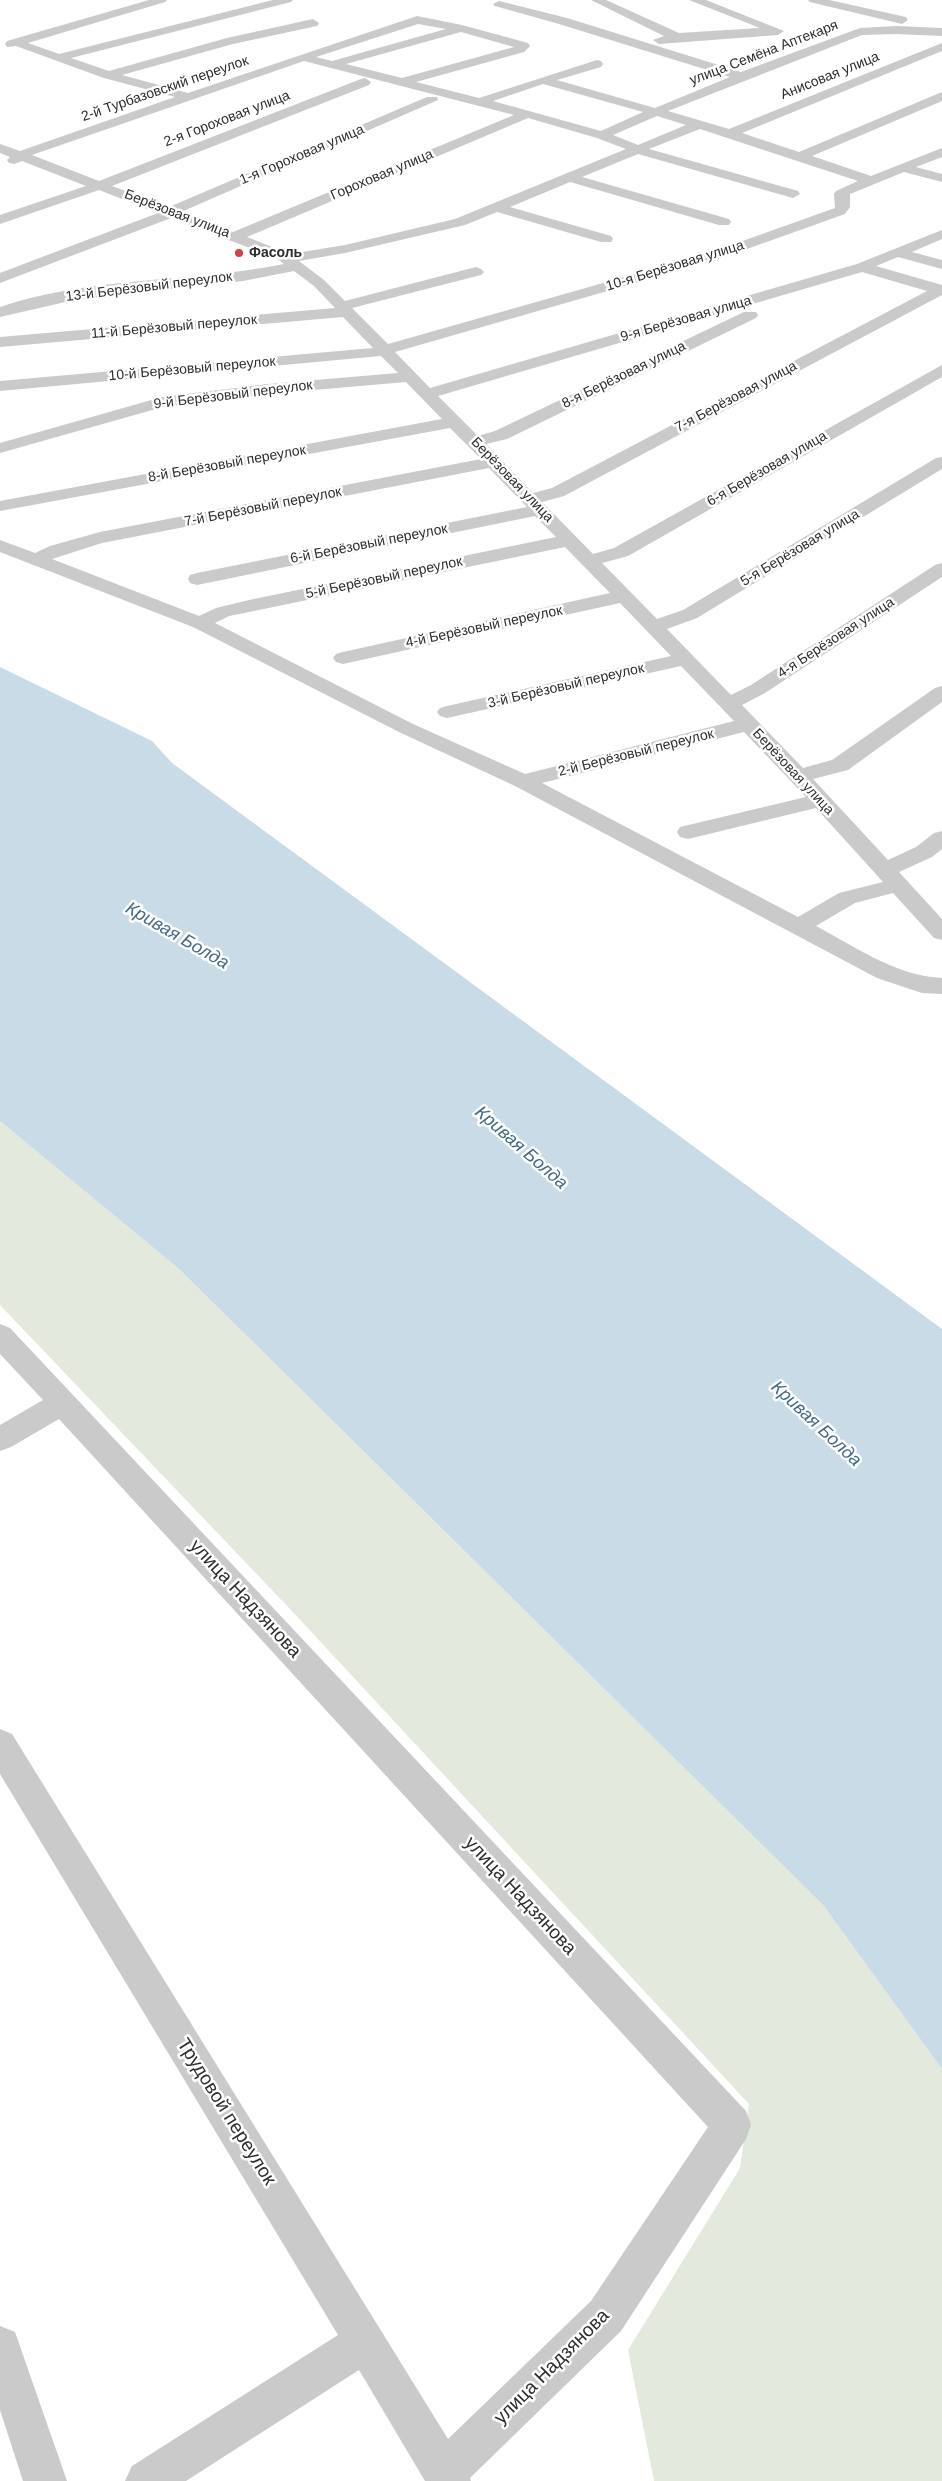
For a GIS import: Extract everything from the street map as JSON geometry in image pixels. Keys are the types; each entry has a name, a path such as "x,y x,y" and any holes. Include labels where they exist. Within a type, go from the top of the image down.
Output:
{"street":[{"path":"0,47 161,0"},
{"path":"60,57 287,0"},
{"path":"597,0 677,38"},
{"path":"695,0 716,9 776,28 778,31 774,32"},
{"path":"814,0 942,31"},
{"path":"501,2 743,77"},
{"path":"303,57 411,20 425,20 524,46 405,81"},
{"path":"108,75 231,41 313,23"},
{"path":"336,64 462,29"},
{"name":"улица Семёна Аптекаря","path":"602,135 743,77 868,31 942,31"},
{"path":"635,43 677,38 774,32 828,46"},
{"path":"18,42 108,75 190,97"},
{"name":"Анисовая улица","path":"730,133 942,47"},
{"name":"2-й Турбазовский переулок","path":"0,164 303,57 482,101 602,135 640,150 792,194"},
{"path":"482,101 597,64"},
{"path":"543,80 659,111 697,125 802,155 874,181"},
{"name":"2-я Гороховая улица","path":"0,220 101,185 365,82"},
{"path":"802,155 942,96"},
{"name":"1-я Гороховая улица","path":"0,278 172,212 183,205 432,100"},
{"name":"Гороховая улица","path":"236,236 527,114"},
{"name":"13-й Берёзовый переулок","path":"0,312 26,303 293,263 452,224 500,208 697,125"},
{"name":"Берёзовая улица","path":"0,148 236,236 293,263 345,309 536,504 799,776 942,932"},
{"name":"10-я Берёзовая улица","path":"384,350 739,248 840,211 843,207 841,194 942,152"},
{"path":"904,168 942,178"},
{"path":"571,178 724,222"},
{"path":"500,208 606,240"},
{"name":"9-я Берёзовая улица","path":"427,394 862,267 942,234"},
{"path":"896,252 942,265"},
{"path":"862,267 941,290"},
{"name":"11-й Берёзовый переулок","path":"0,342 345,309 476,272"},
{"name":"7-я Берёзовая улица","path":"536,504 941,290"},
{"path":"8,295 26,303"},
{"name":"8-я Берёзовая улица","path":"475,442 501,435 730,323 774,307"},
{"name":"10-й Берёзовый переулок","path":"0,386 369,354 384,350"},
{"name":"6-я Берёзовая улица","path":"590,561 621,552 942,370"},
{"name":"9-й Берёзовый переулок","path":"0,448 162,402 268,389 411,377"},
{"name":"8-й Берёзовый переулок","path":"0,506 454,422"},
{"name":"7-й Берёзовый переулок","path":"35,560 57,550 92,540 494,462"},
{"name":"5-я Берёзовая улица","path":"654,627 690,614 942,462"},
{"name":"6-й Берёзовый переулок","path":"197,579 536,504"},
{"name":"5-й Берёзовый переулок","path":"200,623 223,612 249,606 570,540"},
{"path":"0,546 200,623 406,728 522,781 886,973 922,985 942,986"},
{"name":"4-я Берёзовая улица","path":"728,703 758,689 942,569"},
{"name":"4-й Берёзовый переулок","path":"343,658 624,596"},
{"name":"3-й Берёзовый переулок","path":"447,712 685,659"},
{"path":"799,776 840,765 942,692"},
{"name":"2-й Берёзовый переулок","path":"522,781 749,724"},
{"path":"688,832 820,800"},
{"path":"800,926 847,898 891,878 942,838"},
{"name":"улица Надзянова","path":"0,1335 732,2125 606,2316 447,2476"},
{"path":"0,1439 62,1403"},
{"name":"Трудовой переулок","path":"0,1744 447,2476"},
{"path":"147,2481 366,2342"},
{"path":"0,2347 45,2481"}],"shaded area":[{"path":"0,1121 179,1269 823,1905 942,2069 942,2481 654,2481 628,2350 740,2168 749,2104 291,1610 0,1305"}],"water":[{"name":"Кривая Болда","path":"0,667 152,741 172,763 942,1329 942,2069 823,1905 179,1269 0,1121"}],"place":[{"name":"Фасоль","path":"239,253"}]}
